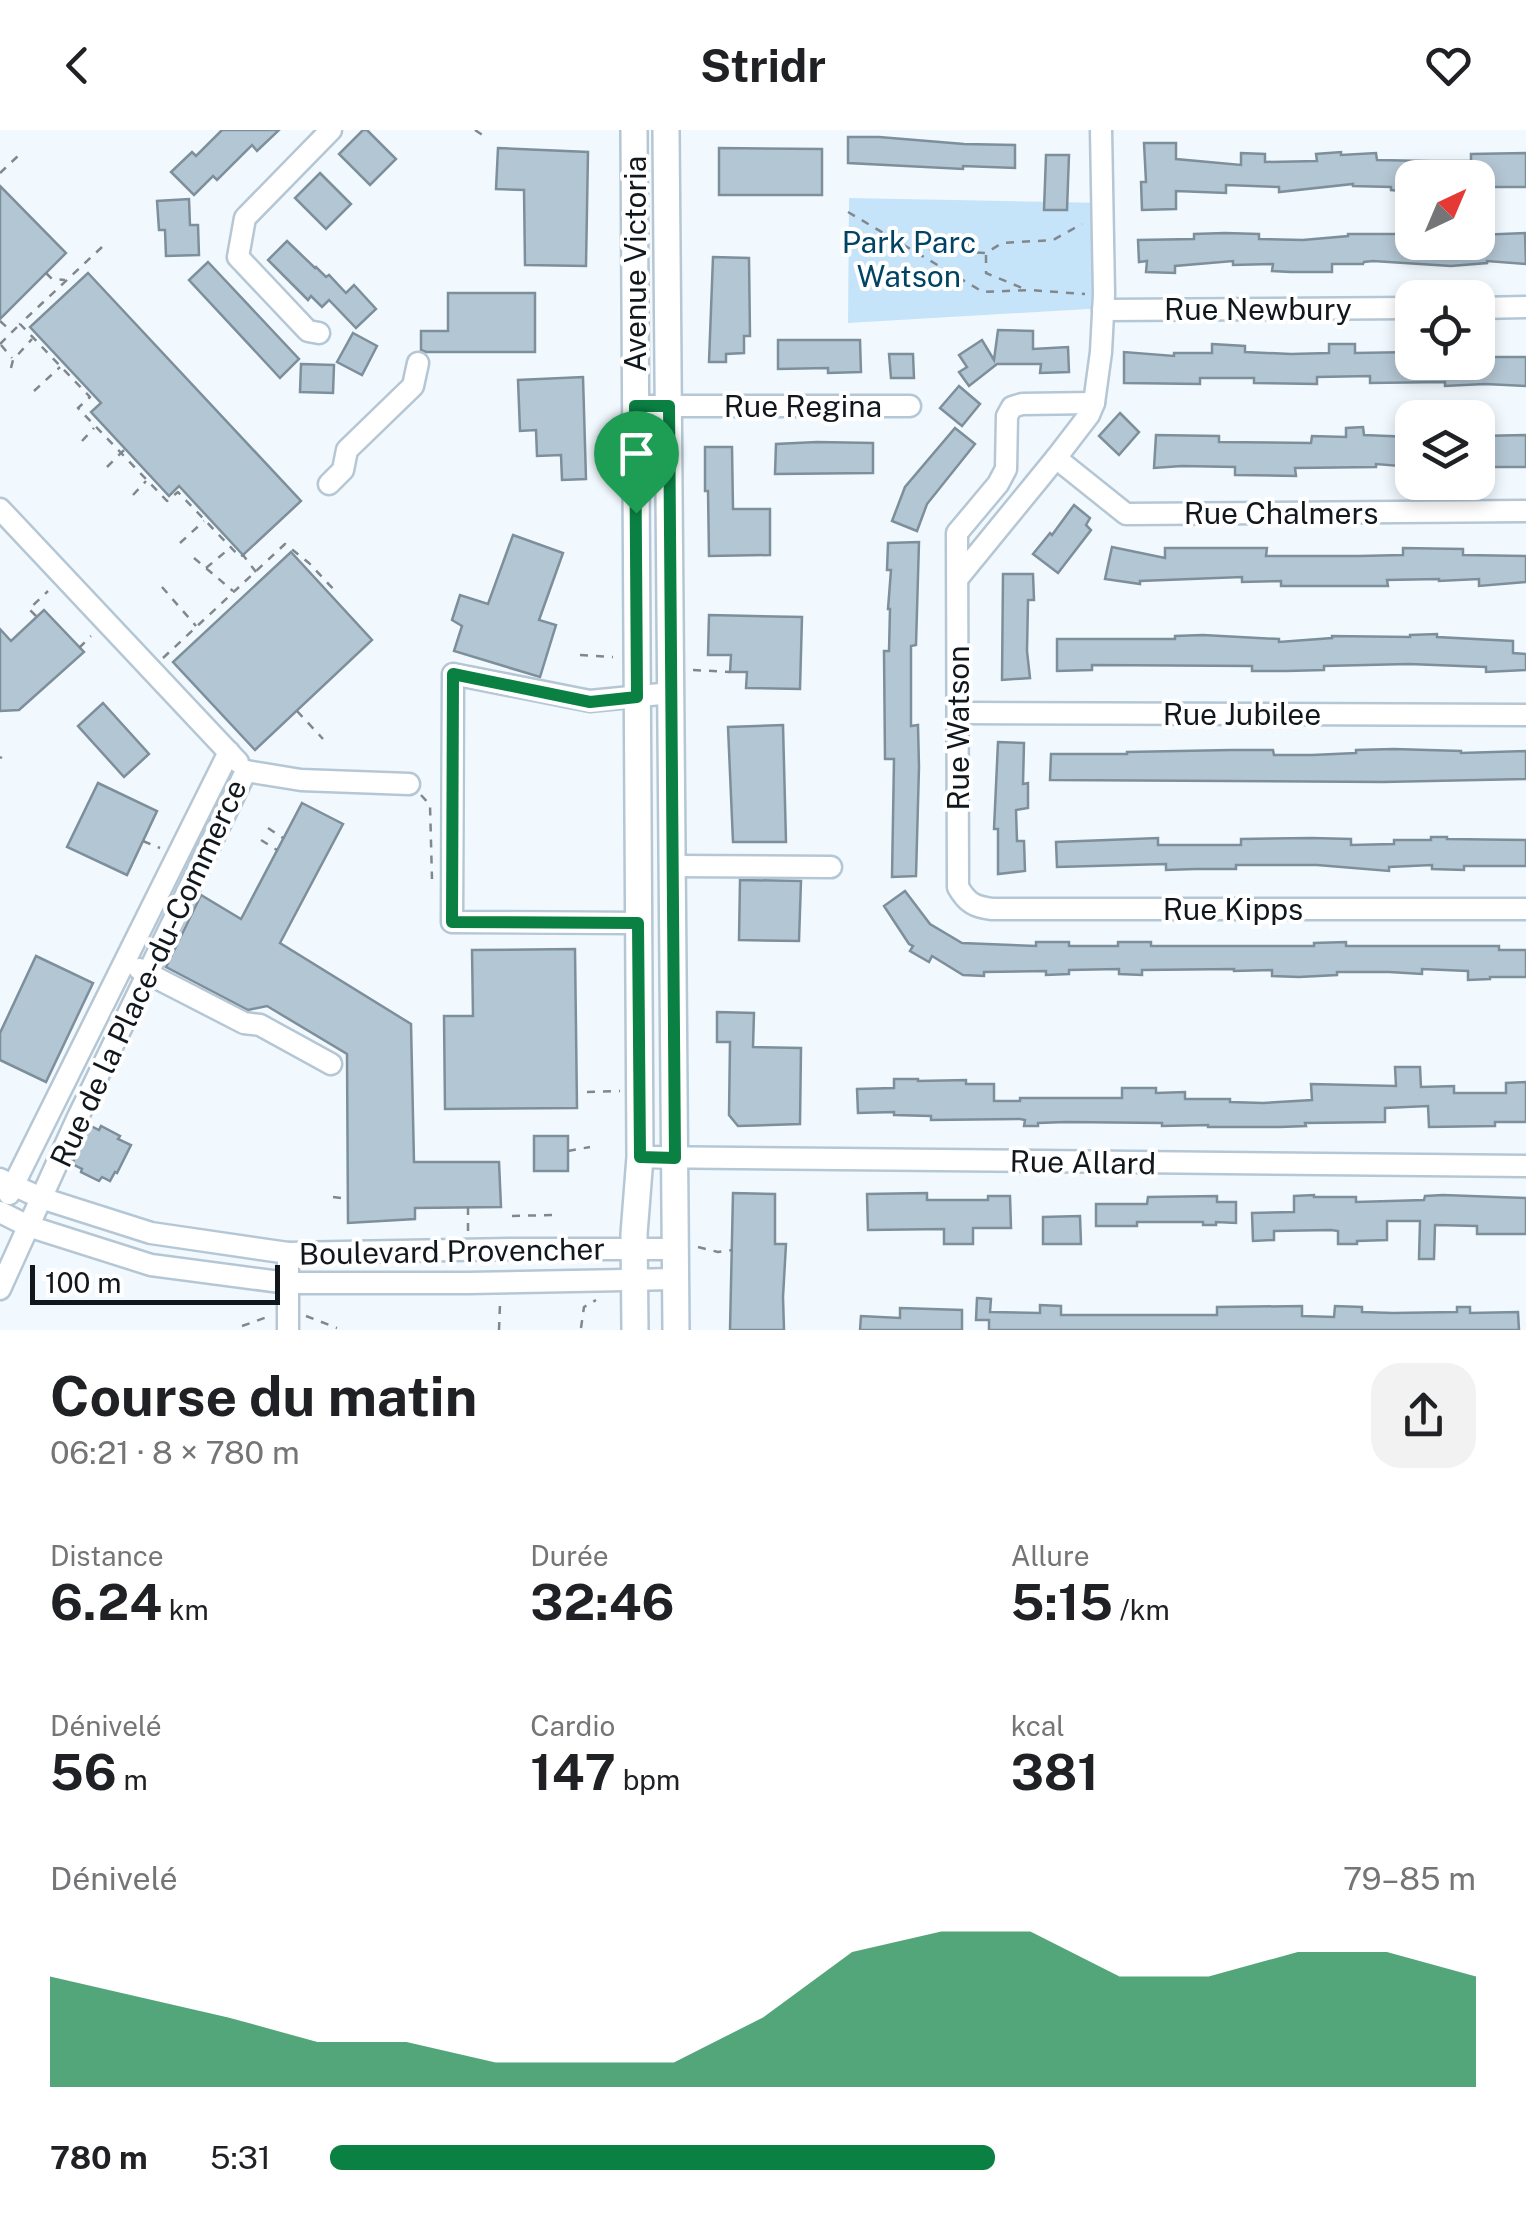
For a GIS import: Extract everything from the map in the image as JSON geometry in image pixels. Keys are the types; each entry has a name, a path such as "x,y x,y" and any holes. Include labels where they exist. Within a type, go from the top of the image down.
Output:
{"main road":[{"name":"Avenue Victoria","path":"634,130 640,1091 635,1330"},
{"name":"Avenue Victoria","path":"666,130 675,1158 683,1248 676,1279 676,1330"}],"street":[{"path":"319,333 308,331 238,258 245,218 331,130"},
{"path":"958,578 1056,458 1094,403 1103,310 1101,130"},
{"name":"Rue Newbury","path":"1103,310 1395,308"},
{"path":"1495,308 1526,308"},
{"path":"329,484 343,470 347,450 413,386 418,363"},
{"name":"Rue Watson","path":"958,878 957,533 1006,469 1006,416 1012,407 1094,403"},
{"name":"Rue Regina","path":"635,406 910,406"},
{"name":"Rue Chalmers","path":"1056,458 1126,514 1526,511"},
{"name":"Rue de la Place-du-Commerce","path":"0,509 246,771 78,1117 0,1289"},
{"path":"638,923 452,922 453,674 590,702 637,697 671,682"},
{"name":"Rue Jubilee","path":"958,713 1526,714"},
{"name":"Rue de la Place-du-Commerce","path":"0,1213 6,1182 52,1106 229,752"},
{"path":"246,771 301,780 409,784"},
{"path":"672,866 831,867"},
{"name":"Rue Kipps","path":"958,878 964,897 975,906 992,909 1526,909"},
{"path":"124,962 332,1064"},
{"path":"52,1106 78,1117"},
{"name":"Rue Allard","path":"640,1157 1526,1166"},
{"name":"Boulevard Provencher","path":"6,1182 41,1198 151,1233 288,1253 683,1248"},
{"name":"Boulevard Provencher","path":"0,1213 28,1226 151,1265 288,1283 676,1279"},
{"path":"288,1253 288,1320"}],"path":[{"path":"475,130 484,136"},
{"path":"0,173 19,155"},
{"path":"848,212 984,292 1089,294"},
{"path":"911,249 986,253 1002,243 1053,240 1088,220"},
{"path":"968,238 968,252"},
{"path":"13,360 0,344 102,246"},
{"path":"986,253 986,273 1028,290"},
{"path":"46,273 52,279 66,280"},
{"path":"946,278 952,273"},
{"path":"52,279 53,294"},
{"path":"0,321 12,332"},
{"path":"20,324 91,395 78,408 167,501 179,489 256,572"},
{"path":"11,368 13,360 34,338"},
{"path":"34,391 61,366"},
{"path":"82,441 96,426"},
{"path":"107,467 123,451"},
{"path":"133,495 147,480"},
{"path":"180,543 205,520"},
{"path":"152,670 286,544 337,593"},
{"path":"206,568 231,547"},
{"path":"194,558 234,592"},
{"path":"36,616 30,609 64,576"},
{"path":"162,587 197,627"},
{"path":"580,655 637,658"},
{"path":"671,682 730,672"},
{"path":"297,711 323,739"},
{"path":"409,784 430,804 432,877"},
{"path":"268,828 284,838"},
{"path":"261,840 277,850"},
{"path":"587,1092 640,1091"},
{"path":"568,1151 590,1148"},
{"path":"333,1197 348,1198"},
{"path":"468,1207 468,1236"},
{"path":"512,1216 552,1214"},
{"path":"683,1248 732,1250"},
{"path":"500,1282 500,1330"},
{"path":"582,1328 584,1307 603,1295"},
{"path":"242,1326 288,1320 337,1328"}],"green space":[{"name":"Park Parc Watson","path":"849,198 1105,203 1105,308 848,323"}],"building":[{"path":"222,130 279,130 257,151 252,145 217,180 213,176 194,195 171,172 192,152 196,156"},
{"path":"363,130 396,159 370,185 339,154"},
{"path":"848,137 1015,145 1015,168 848,163"},
{"path":"1144,143 1176,143 1176,159 1241,165 1241,153 1265,154 1265,162 1317,161 1316,154 1341,152 1376,153 1377,160 1395,160 1395,190 1353,184 1279,192 1279,187 1226,185 1226,193 1176,191 1176,209 1142,210 1141,182 1146,182"},
{"path":"498,148 588,152 586,266 525,265 524,190 496,189"},
{"path":"719,148 822,149 822,195 719,195"},
{"path":"1526,153 1526,187 1495,187 1495,160 1471,160 1471,154"},
{"path":"1046,155 1069,155 1067,210 1044,210"},
{"path":"320,173 351,204 326,229 295,198"},
{"path":"0,186 66,253 0,319"},
{"path":"189,199 190,225 198,225 199,255 166,256 165,230 159,230 157,201"},
{"path":"1525,233 1526,264 1487,261 1451,266 1373,261 1332,264 1332,272 1291,272 1272,271 1273,264 1233,265 1233,261 1175,266 1175,273 1146,272 1147,261 1139,262 1138,240 1194,239 1194,234 1259,234 1259,239 1303,240 1348,234 1395,234 1395,260 1495,260 1495,234"},
{"path":"287,241 346,293 354,285 376,309 356,328 329,300 322,307 311,296 308,300 268,260"},
{"path":"713,257 749,258 750,336 744,336 744,353 726,354 726,362 709,362"},
{"path":"208,262 299,359 280,378 189,280"},
{"path":"88,273 301,501 243,555 179,486 169,496 91,412 101,403 30,327"},
{"path":"448,293 535,293 535,352 421,350 421,331 448,331"},
{"path":"998,330 1033,331 1033,349 1068,347 1069,372 1040,373 1041,364 997,364 969,386 959,372 967,367 959,355 982,340 994,360"},
{"path":"353,333 377,346 362,375 337,362"},
{"path":"778,340 860,340 861,372 778,369"},
{"path":"1212,344 1245,346 1245,352 1291,354 1329,353 1329,344 1355,344 1355,353 1395,352 1395,380 1495,380 1495,357 1526,357 1526,386 1370,383 1370,376 1317,377 1317,384 1254,383 1254,378 1200,378 1200,384 1124,383 1124,352 1174,356 1212,353"},
{"path":"889,354 913,354 914,378 891,378"},
{"path":"301,364 334,365 333,393 300,392"},
{"path":"583,377 586,479 562,480 561,455 537,456 536,430 520,431 518,380"},
{"path":"959,386 980,404 962,426 940,408"},
{"path":"1120,413 1139,432 1119,455 1099,436"},
{"path":"1363,427 1364,435 1395,436 1395,466 1295,468 1296,476 1235,475 1235,467 1154,468 1156,435 1219,436 1219,442 1311,443 1312,436 1346,437 1346,428"},
{"path":"955,428 975,444 927,504 917,531 892,521 905,487"},
{"path":"1526,435 1526,467 1495,467 1495,436"},
{"path":"873,443 873,473 775,474 776,444"},
{"path":"705,447 732,447 733,509 770,509 770,555 709,556"},
{"path":"1074,505 1090,518 1086,525 1091,530 1058,573 1033,554"},
{"path":"513,535 563,553 539,620 556,625 540,677 454,651 462,626 452,620 460,595 488,604"},
{"path":"919,542 916,645 911,646 911,726 918,725 919,767 916,876 892,877 894,759 885,759 884,651 889,651 891,570 887,570 888,543"},
{"path":"1112,547 1165,558 1165,548 1267,548 1266,556 1403,555 1403,548 1463,549 1463,555 1526,556 1526,582 1479,586 1479,579 1439,579 1387,580 1388,586 1281,586 1281,581 1242,582 1242,577 1140,584 1105,579"},
{"path":"291,552 372,640 255,750 173,662"},
{"path":"1003,574 1033,574 1034,600 1028,600 1030,678 1002,680"},
{"path":"44,610 84,652 19,710 0,711 0,629 11,641"},
{"path":"709,615 802,617 800,689 746,688 747,672 730,672 731,655 708,655"},
{"path":"1437,634 1513,641 1513,653 1526,654 1526,670 1486,672 1486,667 1409,664 1287,671 1252,671 1252,666 1092,665 1092,670 1057,671 1057,639 1175,639 1203,635 1279,642 1332,636"},
{"path":"103,703 149,754 124,777 78,726"},
{"path":"783,725 786,842 733,842 728,727"},
{"path":"998,742 1024,743 1023,784 1028,783 1028,808 1016,810 1017,841 1024,841 1025,871 998,874 998,829 994,829"},
{"path":"1394,749 1526,751 1526,779 1050,780 1051,754 1273,750 1274,755 1312,755"},
{"path":"98,783 157,811 127,875 67,847"},
{"path":"302,803 343,824 280,943 411,1024 414,1162 499,1162 501,1207 415,1208 415,1219 348,1223 347,1054 267,1006 248,1010 166,967 201,895 241,919"},
{"path":"1158,838 1158,845 1241,845 1241,839 1312,838 1351,839 1351,845 1394,844 1394,840 1526,840 1526,866 1464,866 1464,870 1432,869 1432,865 1389,867 1389,871 1317,865 1166,870 1166,864 1057,867 1056,842"},
{"path":"740,880 801,881 799,941 739,940"},
{"path":"905,891 930,924 962,943 1314,946 1346,942 1346,946 1499,946 1499,950 1526,950 1526,977 1468,980 1468,971 1422,969 1422,974 1337,972 1299,977 1272,976 1272,970 1234,969 1142,970 1142,975 1119,974 1119,969 1069,970 1069,974 1046,975 1046,971 963,975 932,956 929,962 910,951 913,946 884,906"},
{"path":"575,949 577,1108 445,1109 444,1016 473,1016 472,950"},
{"path":"36,956 93,983 46,1082 0,1060 0,1033"},
{"path":"717,1012 754,1013 753,1047 801,1048 800,1124 738,1126 729,1115 730,1042 717,1042"},
{"path":"1395,1067 1420,1067 1421,1087 1454,1086 1454,1093 1506,1093 1506,1083 1526,1082 1526,1122 1429,1127 1428,1106 1385,1108 1385,1122 1280,1127 1066,1122 1024,1126 1025,1120 1020,1119 931,1120 931,1116 894,1112 858,1113 857,1089 894,1088 894,1079 994,1084 994,1101 1122,1098 1122,1088 1156,1088 1156,1093 1185,1092 1185,1099 1263,1103 1312,1100 1311,1084 1396,1086"},
{"path":"89,1125 99,1130 101,1126 131,1145 110,1181 102,1177 99,1181 72,1164"},
{"path":"534,1136 568,1136 568,1171 534,1171"},
{"path":"733,1193 775,1194 775,1244 786,1244 784,1330 730,1330"},
{"path":"927,1193 927,1200 1010,1196 1011,1228 973,1228 973,1244 944,1244 944,1229 868,1230 867,1194"},
{"path":"1443,1195 1526,1198 1526,1234 1477,1234 1477,1226 1435,1225 1434,1259 1419,1259 1420,1221 1387,1221 1387,1240 1357,1244 1338,1244 1338,1231 1331,1230 1274,1231 1274,1240 1253,1241 1252,1213 1294,1212 1294,1196 1356,1197 1356,1202 1424,1200 1425,1196"},
{"path":"1217,1196 1217,1202 1236,1202 1236,1223 1137,1222 1137,1226 1096,1226 1096,1204 1147,1204 1148,1197"},
{"path":"1080,1216 1081,1244 1043,1244 1043,1217"},
{"path":"977,1298 991,1299 990,1312 1040,1313 1040,1305 1061,1306 1061,1315 1217,1315 1217,1307 1302,1306 1302,1316 1334,1317 1335,1306 1393,1313 1457,1312 1457,1307 1470,1307 1470,1313 1518,1312 1519,1330 989,1330 989,1320 976,1320"},
{"path":"900,1308 962,1310 962,1330 860,1330 861,1316 900,1318"}],"route":[{"path":"635,406 669,406 675,1158 640,1157 638,923 452,922 453,674 590,702 637,697 636,513 635,406"}]}
